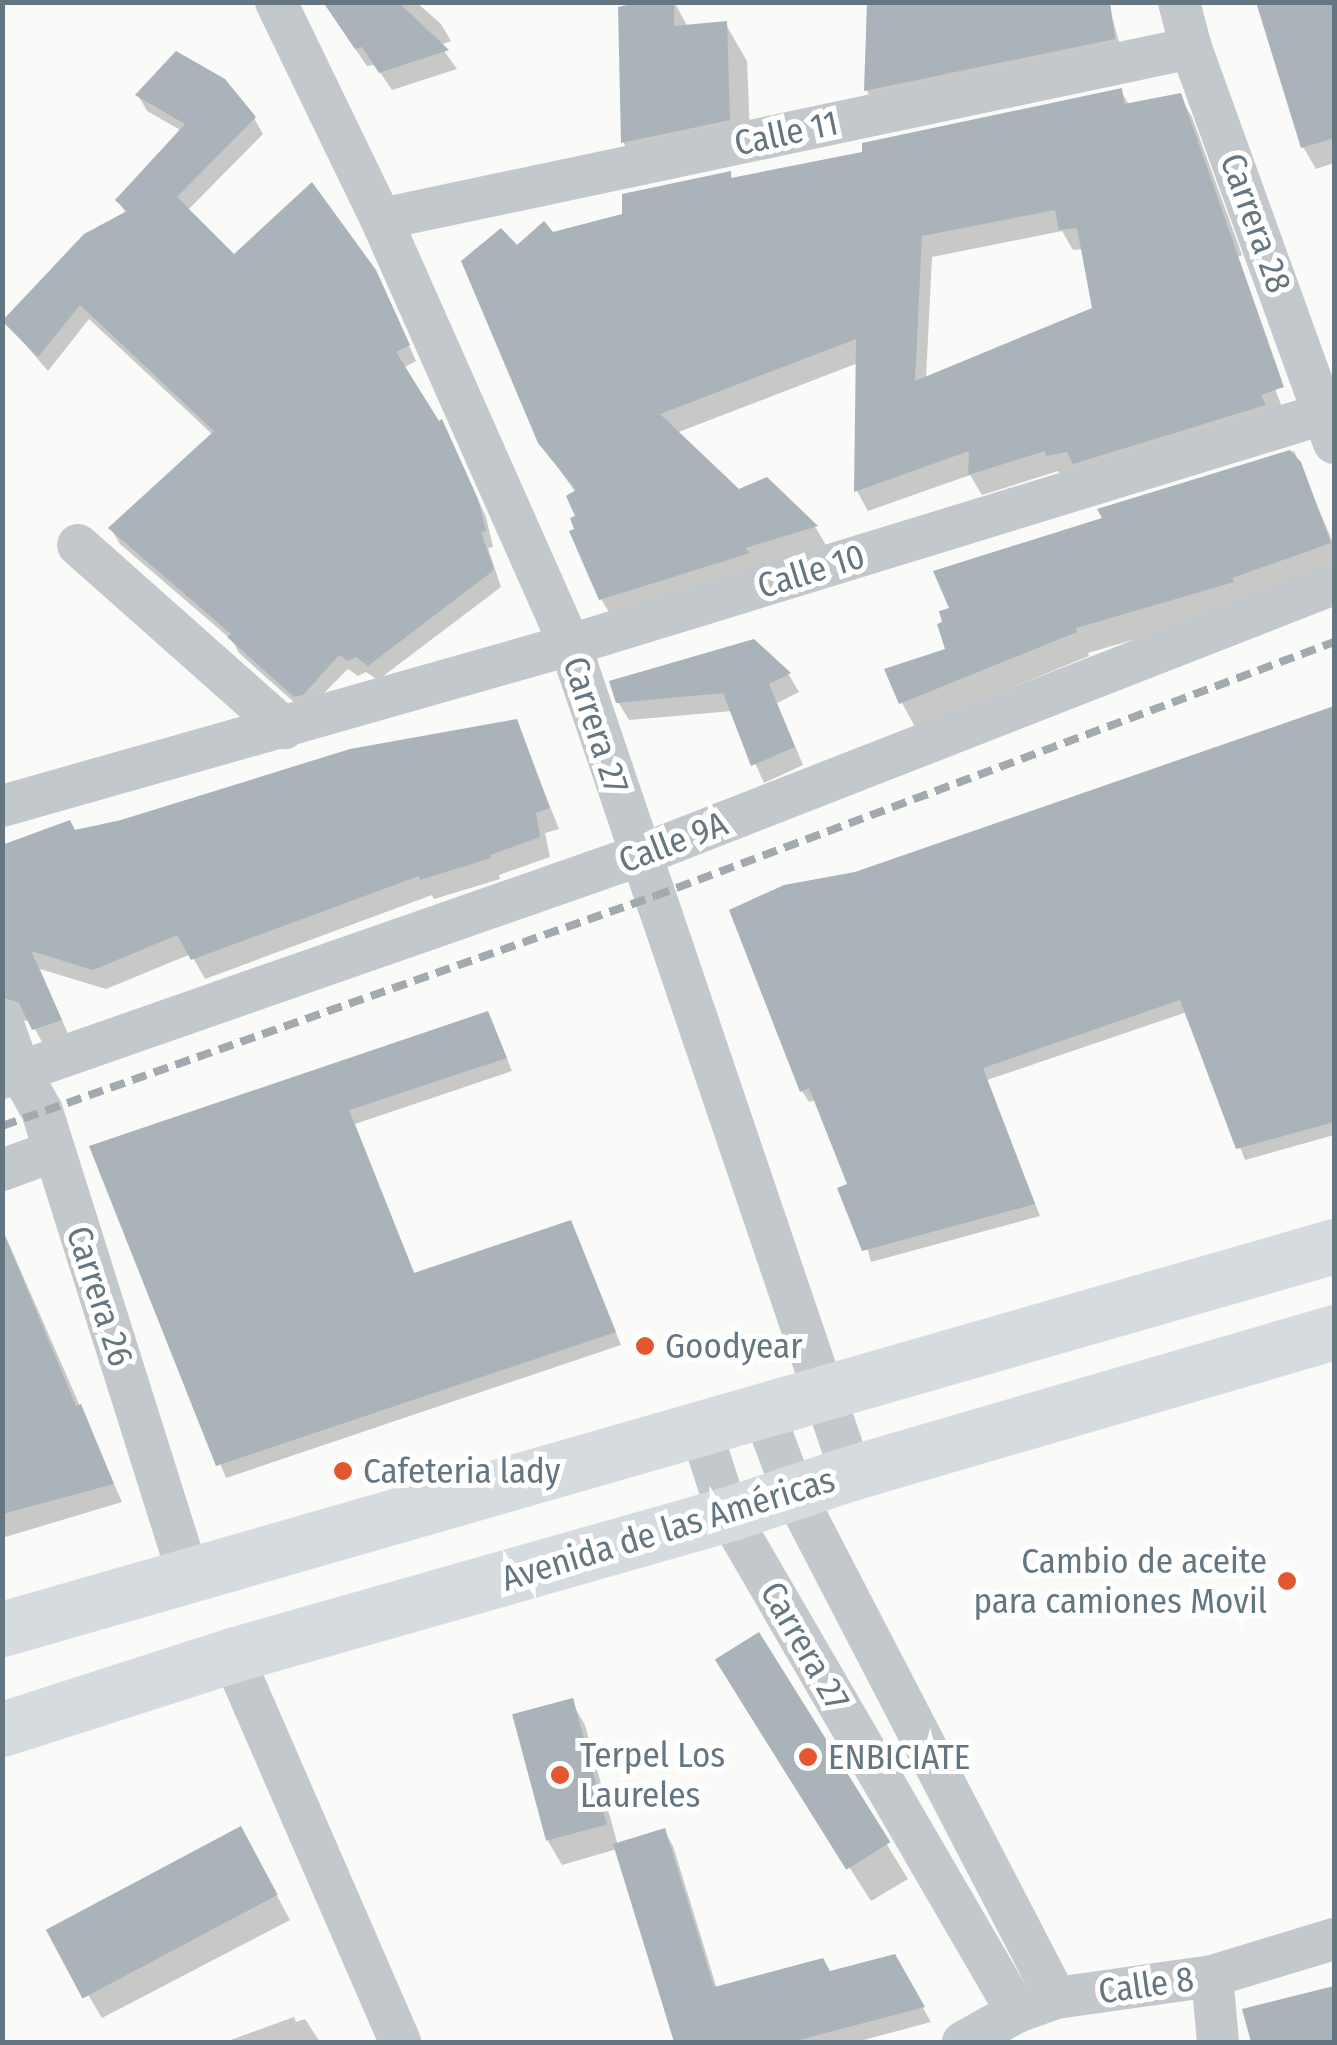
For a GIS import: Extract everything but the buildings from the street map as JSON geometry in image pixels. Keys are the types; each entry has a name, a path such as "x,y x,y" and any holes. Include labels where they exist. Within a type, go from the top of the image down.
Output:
{"main road":[{"path":"2,1629 1334,1246"},
{"name":"Avenida de las Américas","path":"2,1729 232,1655 728,1514 851,1473 1334,1332"}],"street":[{"name":"Carrera 27","path":"276,2 380,219 570,645 638,856 851,1473"},
{"name":"Carrera 28","path":"1179,2 1191,48 1332,421"},
{"name":"Calle 11","path":"380,219 1191,48"},
{"name":"Calle 10","path":"2,806 284,728 1332,421"},
{"path":"78,545 284,728"},
{"name":"Calle 9A","path":"11,1075 638,856 1334,584"},
{"name":"Carrera 26","path":"2,1022 11,1075 42,1110 188,1574"},
{"path":"2,1170 54,1151"},
{"name":"Carrera 27","path":"764,1411 793,1491 1037,2005"},
{"name":"Carrera 27","path":"700,1428 728,1514 1037,2005"},
{"path":"232,1655 400,2042"},
{"name":"Calle 8","path":"963,2042 1037,2005 1212,1976 1334,1939"},
{"path":"1212,1976 1218,2042"}],"railway":[{"path":"2,1126 655,896 1334,642"}],"place":[{"name":"Goodyear","path":"645,1346"},
{"name":"Cafeteria lady","path":"343,1471"},
{"name":"Cambio de aceite para camiones Movil","path":"1287,1581"},
{"name":"ENBICIATE","path":"808,1757"},
{"name":"Terpel Los Laureles","path":"560,1775"}]}
